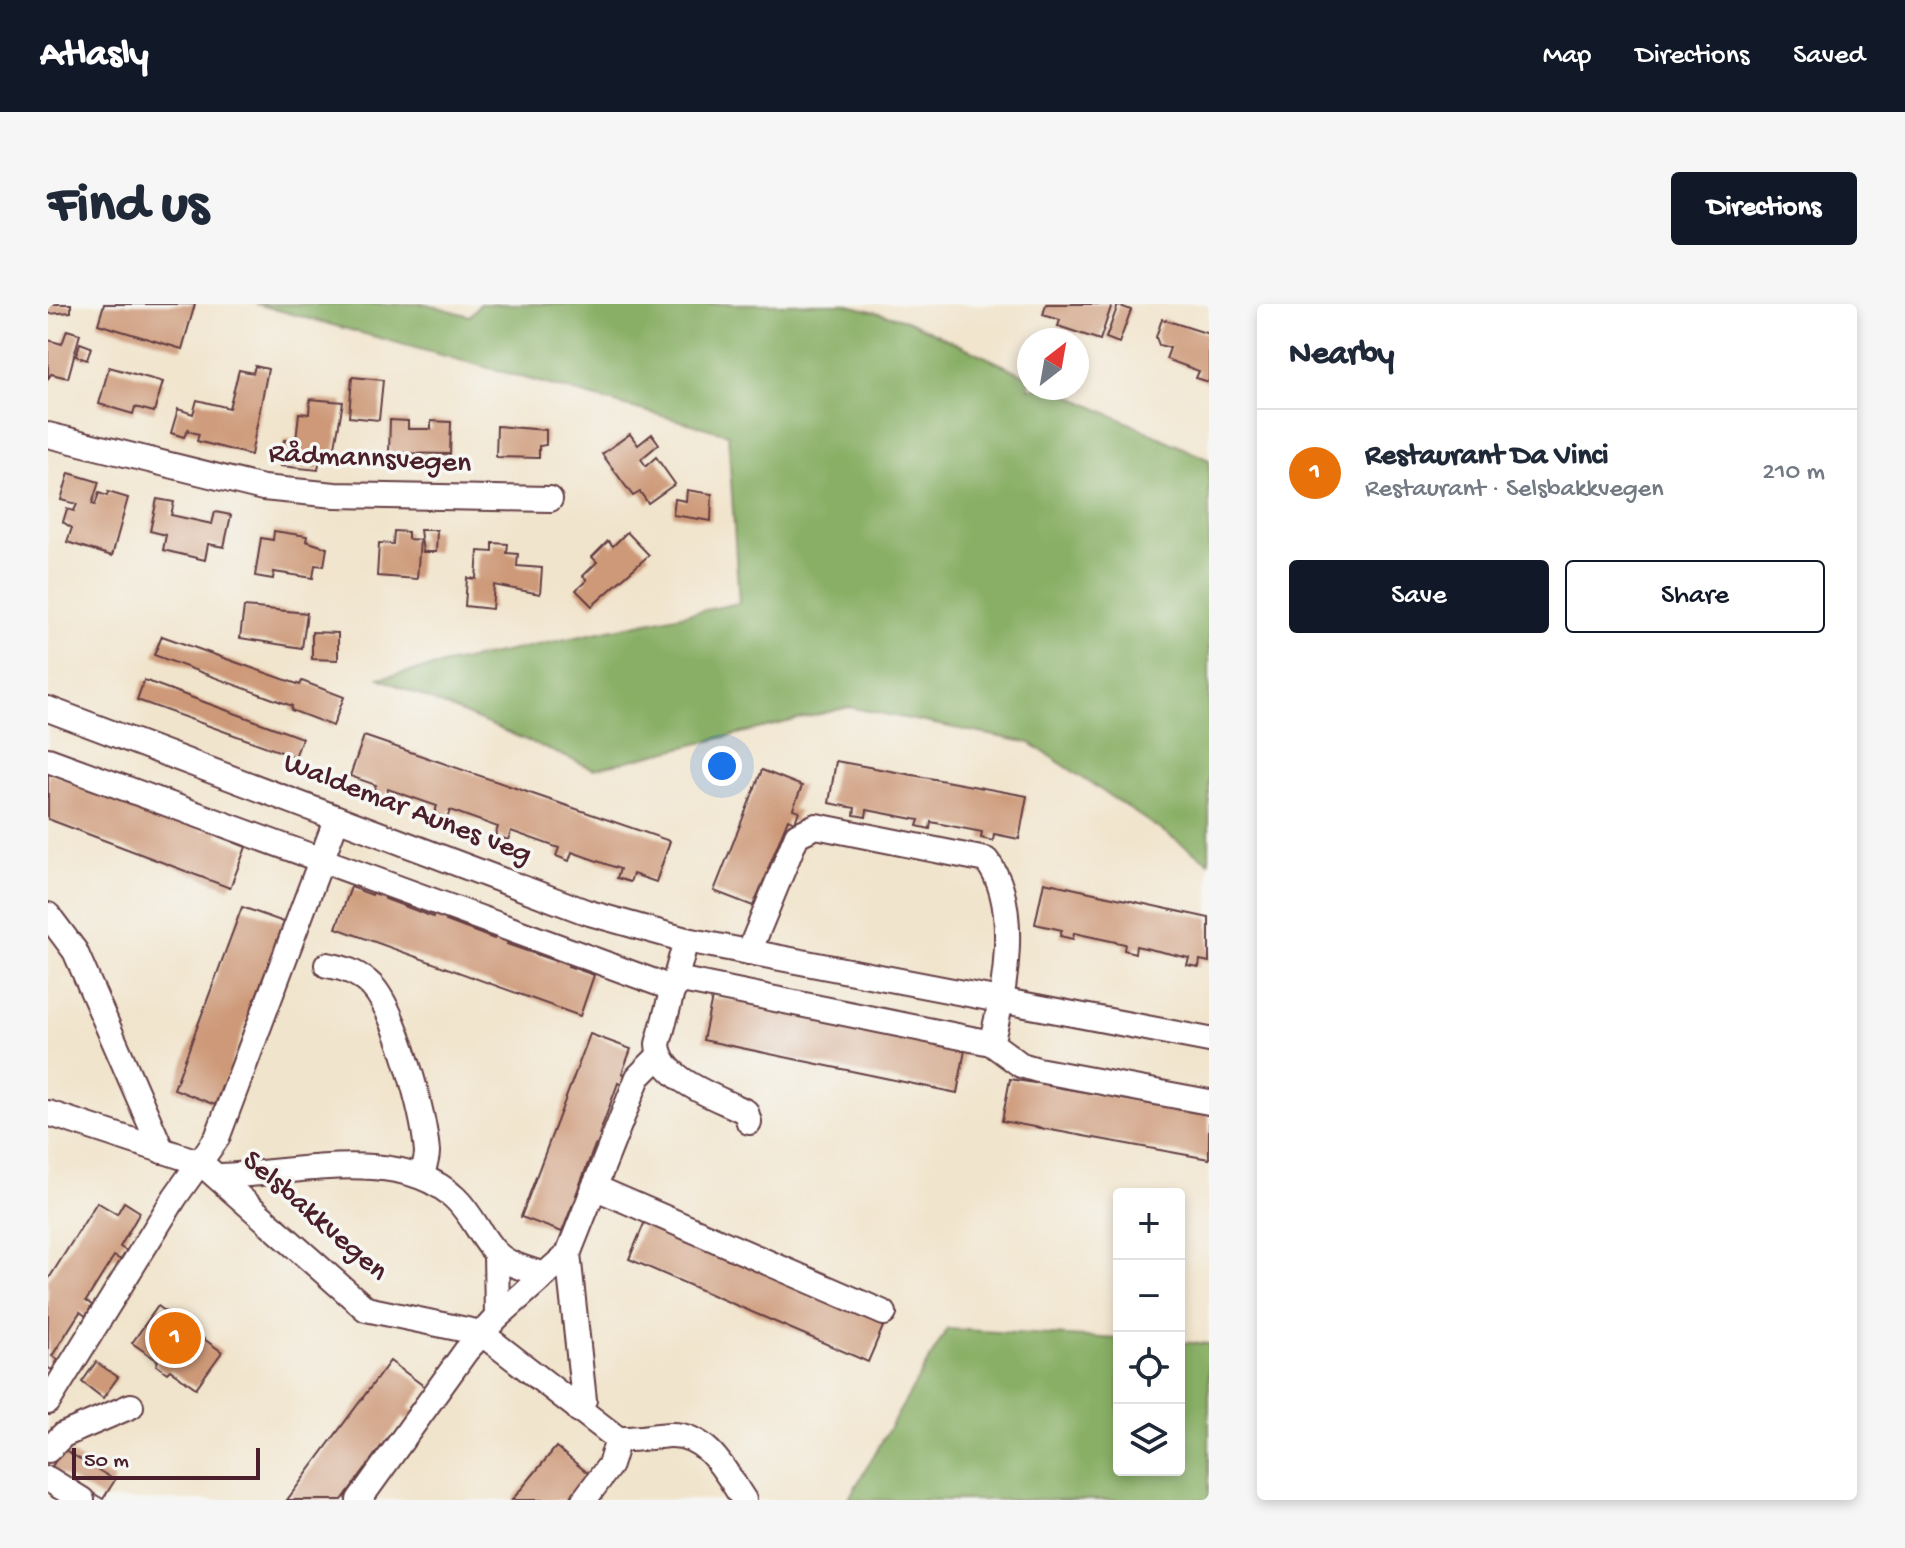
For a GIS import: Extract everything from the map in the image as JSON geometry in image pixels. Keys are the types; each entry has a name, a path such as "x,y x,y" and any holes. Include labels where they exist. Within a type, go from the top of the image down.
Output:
{"street":[{"name":"Rådmannsvegen","path":"48,435 263,488 335,495 550,499"},
{"name":"Waldemar Aunes veg","path":"48,709 586,912 686,940 1209,1040"},
{"path":"48,760 321,861 676,984 991,1043 1021,1065 1038,1070 1209,1102"},
{"path":"337,818 217,1138 209,1169 390,1168 421,1176 456,1198 496,1253 545,1275"},
{"path":"749,952 797,835 816,826 986,860 999,875 1008,958 1003,999 991,1043"},
{"path":"48,915 75,951 162,1151"},
{"path":"686,940 658,1044 659,1056 666,1067 691,1084 746,1112 749,1122"},
{"path":"327,965 346,968 361,976 374,988 390,1017 410,1077 427,1153 421,1176"},
{"path":"359,1500 489,1325 568,1254 638,1077 659,1056"},
{"name":"Selsbakkvegen","path":"48,1113 209,1169 366,1309 489,1325 579,1410 618,1439"},
{"name":"Selsbakkvegen","path":"48,1402 175,1197 209,1169"},
{"path":"594,1187 884,1313"},
{"path":"489,1325 496,1253"},
{"path":"568,1254 584,1400 579,1410"},
{"path":"48,1450 63,1435 131,1406"},
{"path":"584,1500 610,1465 618,1439 673,1435 698,1441 712,1453 744,1500"},
{"path":"48,1479 82,1500"}],"green space":[{"path":"256,304 427,304 470,316 480,304 845,304 906,320 1017,371 1017,400 1079,400 1209,460 1209,862 1030,743 849,707 594,769 379,678 739,603 728,434"},
{"path":"947,1329 1113,1339 1113,1476 1185,1476 1185,1342 1209,1344 1209,1500 848,1500"}],"building":[{"path":"48,304 71,304 71,312 48,314"},
{"path":"104,304 195,304 182,349 98,324"},
{"path":"1046,304 1112,304 1100,340 1089,336 1089,328 1064,328 1058,326 1060,320 1043,315"},
{"path":"1118,305 1131,310 1119,343 1106,338"},
{"path":"1162,319 1209,334 1209,382 1196,378 1199,371 1166,359 1170,348 1159,345 1156,337"},
{"path":"67,330 80,334 68,378 51,374 48,379 48,340 62,344"},
{"path":"80,343 91,347 87,360 76,356"},
{"path":"255,366 268,369 251,455 197,441 199,434 188,431 189,428 184,437 171,433 178,409 193,414 197,400 229,408 239,370 253,373"},
{"path":"109,367 163,382 154,412 135,407 133,414 99,404"},
{"path":"352,377 383,380 379,420 349,417"},
{"path":"310,399 343,402 334,452 321,451 318,470 281,466 284,440 296,441 299,413 309,414"},
{"path":"390,420 408,421 408,429 431,429 431,421 451,422 450,454 389,453"},
{"path":"497,426 546,430 546,445 539,446 539,458 496,457"},
{"path":"630,434 638,445 652,434 659,444 641,459 646,466 656,457 675,484 648,503 640,492 633,496 602,454"},
{"path":"69,473 99,482 92,504 95,505 99,493 107,496 108,492 128,498 112,556 67,542 72,528 63,522 67,509 74,511 77,504 61,500"},
{"path":"687,490 712,494 711,521 673,515 675,499 686,501"},
{"path":"157,499 174,502 171,515 212,524 215,512 231,515 224,547 208,544 205,560 163,550 166,535 150,531"},
{"path":"420,530 437,530 436,552 423,552"},
{"path":"274,531 307,536 306,541 327,548 324,566 315,565 313,578 274,572 273,579 255,576 261,538 273,540"},
{"path":"394,531 408,532 408,539 420,540 417,579 377,576 379,543 393,544"},
{"path":"627,532 649,555 592,606 576,590 587,580 583,576 597,562 592,557 608,541 613,546"},
{"path":"493,543 508,544 507,553 518,554 517,566 542,568 540,594 494,585 492,609 465,606 467,578 476,579 478,551 493,552"},
{"path":"244,607 307,613 302,648 240,638"},
{"path":"312,632 338,633 338,660 312,659"},
{"path":"162,636 300,685 302,681 344,697 333,726 291,710 292,706 154,655"},
{"path":"144,680 302,738 295,757 137,700"},
{"path":"364,736 670,841 656,882 633,874 630,882 617,878 620,869 572,852 569,861 556,856 559,848 511,831 508,840 495,835 498,827 450,810 447,819 434,814 437,806 388,789 386,797 373,793 376,785 350,776"},
{"path":"836,761 1027,796 1019,839 994,834 993,841 981,838 982,832 931,822 930,829 917,826 919,820 867,810 866,817 854,815 855,808 829,803"},
{"path":"762,770 802,786 793,809 799,811 795,822 788,819 768,869 775,872 771,882 764,880 753,906 714,891"},
{"path":"48,772 145,808 147,802 160,806 157,813 205,831 208,824 220,829 218,836 246,847 230,888 48,819"},
{"path":"1044,882 1209,918 1209,962 1200,960 1199,967 1187,965 1189,958 1136,946 1135,953 1124,950 1125,944 1074,933 1073,939 1060,936 1062,930 1035,924"},
{"path":"351,887 372,895 375,887 387,892 385,899 433,917 436,910 448,914 446,921 494,939 497,932 509,936 507,944 555,961 557,954 570,959 568,966 594,975 580,1016 336,928"},
{"path":"242,907 284,922 275,946 282,949 277,959 271,957 252,1007 258,1009 254,1020 248,1018 230,1067 236,1069 231,1081 225,1078 215,1105 174,1089"},
{"path":"712,998 813,1011 812,1019 862,1029 864,1022 876,1032 926,1042 927,1035 940,1037 939,1045 965,1050 957,1093 703,1040"},
{"path":"590,1034 631,1049 622,1073 628,1076 624,1086 618,1083 599,1135 605,1137 601,1147 595,1145 576,1195 582,1197 578,1207 572,1206 562,1232 521,1217"},
{"path":"1036,1077 1050,1079 1049,1086 1097,1094 1099,1088 1114,1091 1113,1097 1161,1106 1163,1099 1178,1102 1176,1109 1209,1115 1209,1159 1002,1121 1010,1079 1035,1083"},
{"path":"97,1202 117,1214 124,1202 140,1212 120,1247 127,1251 121,1260 114,1256 86,1301 92,1305 86,1316 80,1312 52,1356 58,1360 52,1370 48,1368 48,1280"},
{"path":"646,1219 885,1322 868,1362 629,1259"},
{"path":"158,1306 222,1352 196,1388 170,1370 167,1373 156,1365 158,1361 132,1343"},
{"path":"390,1361 425,1387 409,1408 415,1412 408,1420 403,1417 371,1460 377,1464 370,1473 365,1469 342,1500 287,1500"},
{"path":"96,1362 118,1377 103,1398 82,1382"},
{"path":"556,1447 590,1475 573,1495 579,1500 512,1500"},
{"path":"63,1449 115,1480 103,1499 51,1468"}],"place":[{"name":"Restaurant Da Vinci","path":"175,1338"}]}
